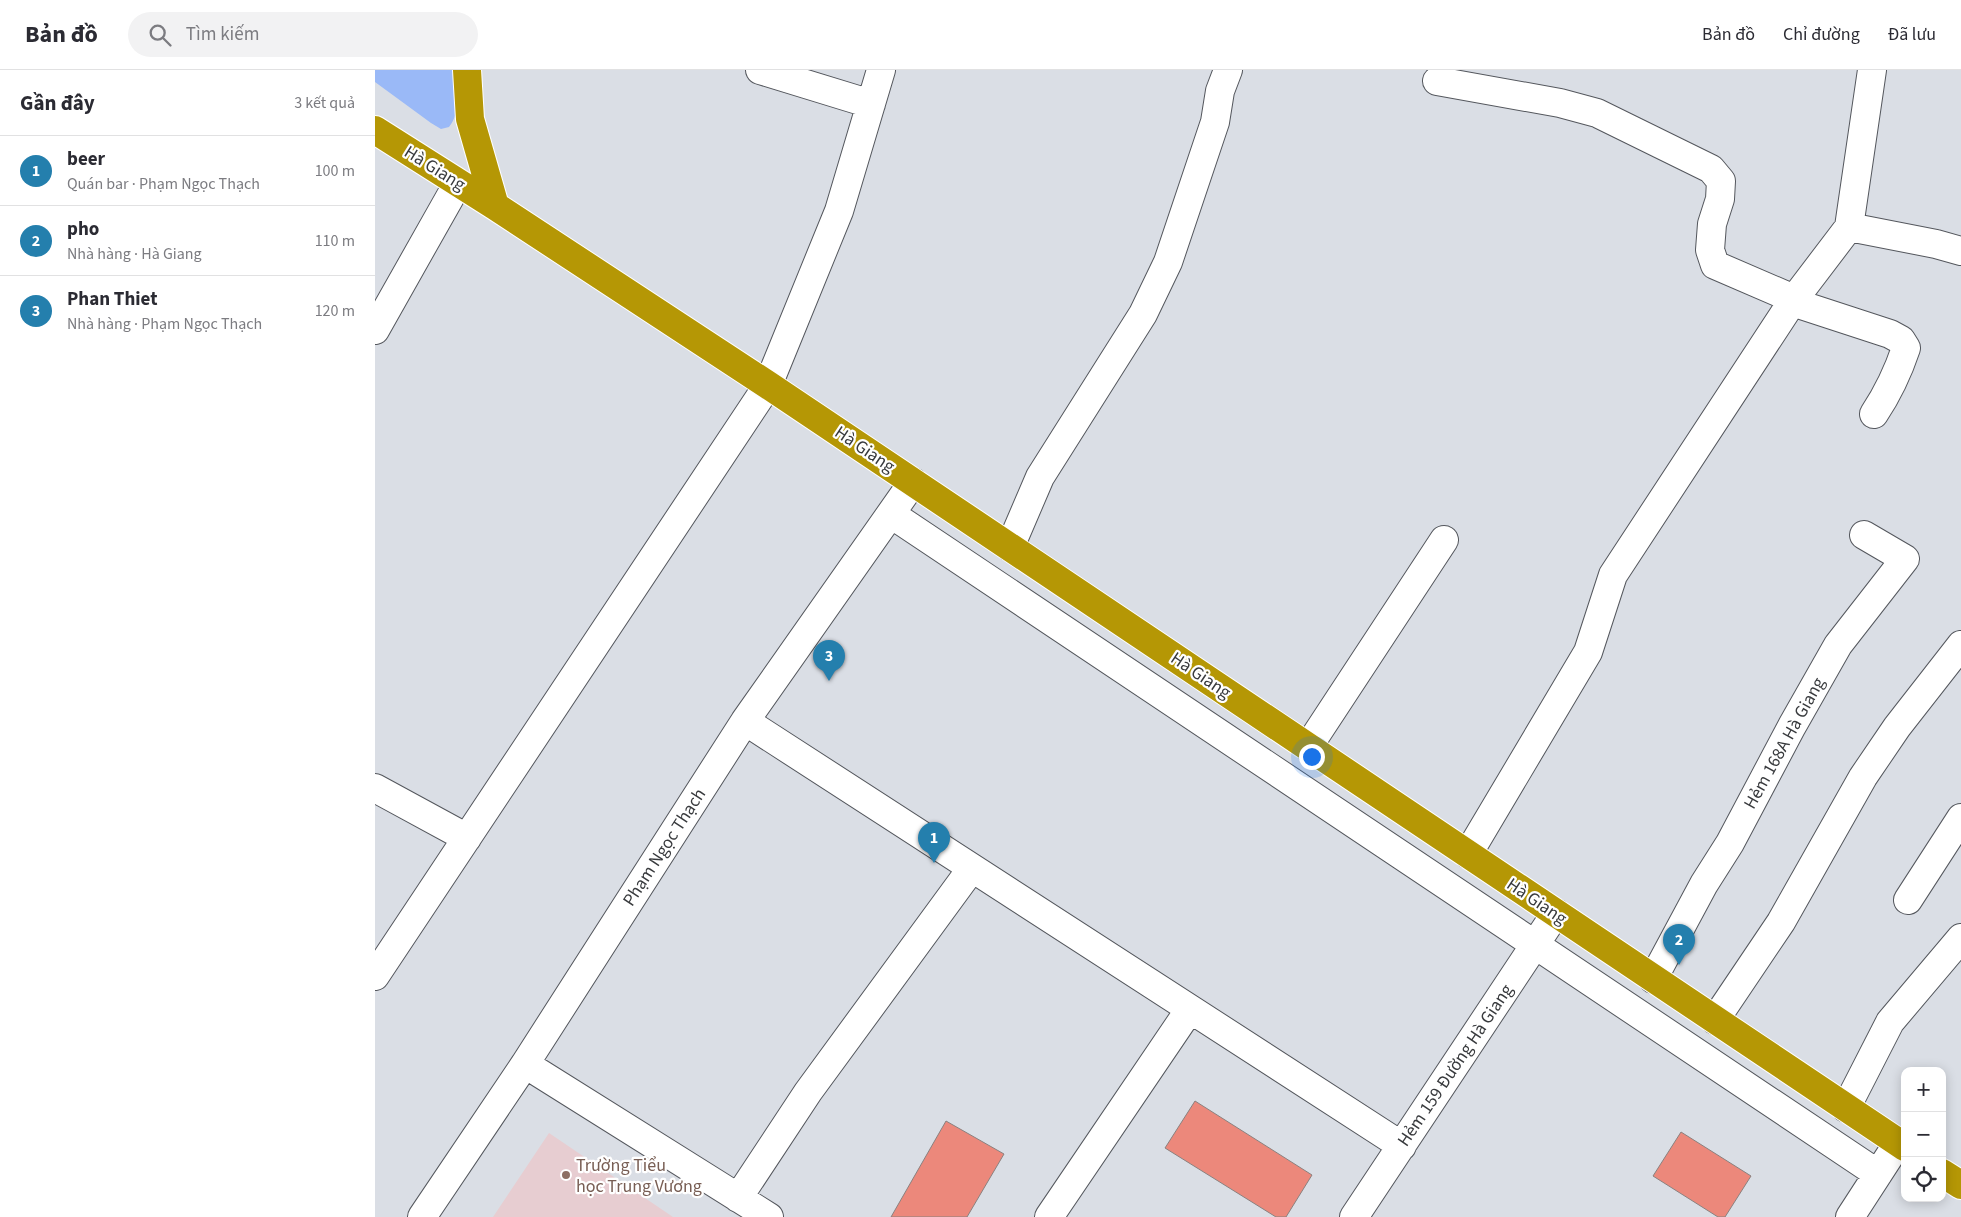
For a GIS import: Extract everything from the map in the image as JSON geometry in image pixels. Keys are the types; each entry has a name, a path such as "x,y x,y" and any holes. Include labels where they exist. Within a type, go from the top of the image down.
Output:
{"highway":[{"name":"Hà Giang","path":"467,70 469,119 495,206"},
{"name":"Hà Giang","path":"375,130 769,385 1901,1144"},
{"path":"1946,1176 1961,1185"}],"street":[{"path":"760,70 871,104"},
{"path":"375,976 769,385 839,211 881,70"},
{"path":"1009,547 1040,477 1143,314 1164,271 1215,122 1220,91 1228,70"},
{"path":"1468,854 1588,652 1613,575 1793,300 1849,227 1871,70"},
{"path":"1437,81 1561,103 1597,113 1711,169 1721,181 1720,199 1712,224 1710,250 1715,265 1793,300 1890,334 1901,340 1905,348 1900,367 1887,394 1874,414"},
{"path":"375,330 459,183"},
{"path":"1849,227 1935,244 1961,252"},
{"name":"Phạm Ngọc Thạch","path":"422,1217 525,1064 745,721 913,482"},
{"path":"891,514 1878,1174"},
{"name":"Hẻm 168A Hà Giang","path":"1653,978 1838,645 1905,559 1864,535"},
{"path":"1308,747 1444,540"},
{"path":"1715,1020 1781,922 1863,777 1897,727 1961,645"},
{"path":"745,721 1402,1146"},
{"path":"375,788 467,838"},
{"path":"1908,900 1961,818"},
{"path":"738,1198 808,1092 972,868"},
{"name":"Hẻm 159 Đường Hà Giang","path":"1354,1217 1556,914"},
{"path":"1846,1108 1890,1022 1961,938"},
{"path":"1049,1217 1190,1009"},
{"path":"525,1064 769,1217"},
{"path":"1850,1217 1878,1174 1901,1146"}],"shaded area":[{"path":"375,70 459,70 457,108 449,127 441,129 431,123 375,82"},
{"name":"Trường Tiểu học Trung Vương","path":"549,1133 673,1217 493,1217"}],"building":[{"path":"1195,1101 1312,1175 1286,1217 1276,1217 1165,1148"},
{"path":"946,1121 1004,1154 967,1217 891,1217"},
{"path":"1681,1132 1751,1176 1725,1217 1718,1217 1653,1176"}],"place":[{"name":"Phan Thiet","path":"829,681"},
{"name":"beer","path":"934,863"},
{"name":"pho","path":"1679,965"},
{"name":"Trường Tiểu học Trung Vương","path":"566,1175"}]}
